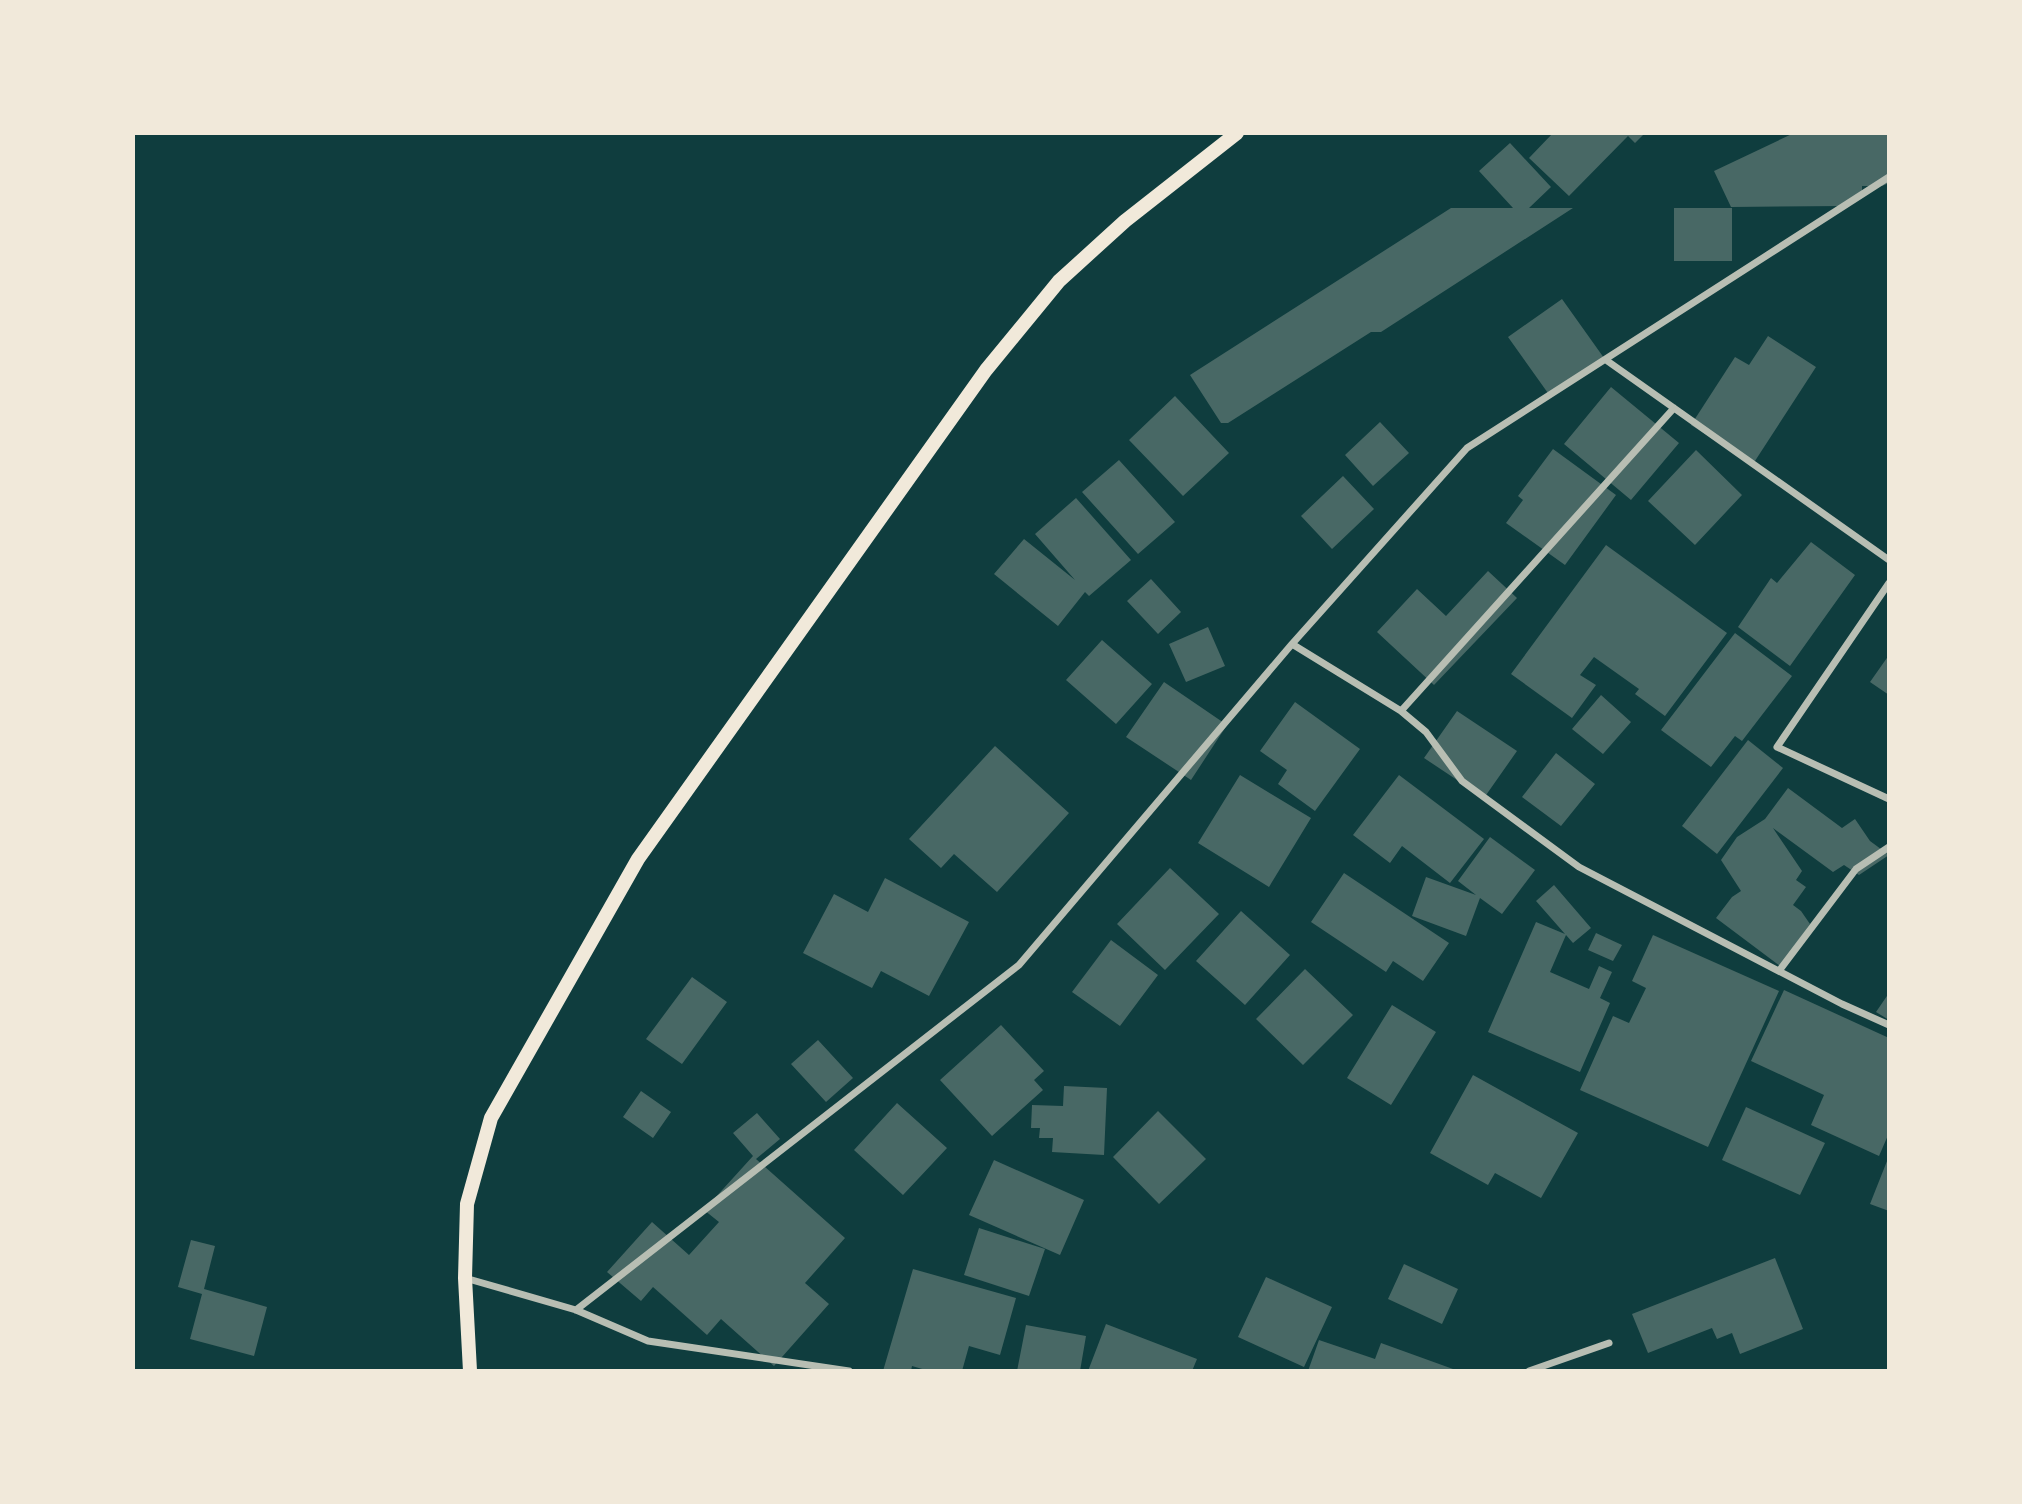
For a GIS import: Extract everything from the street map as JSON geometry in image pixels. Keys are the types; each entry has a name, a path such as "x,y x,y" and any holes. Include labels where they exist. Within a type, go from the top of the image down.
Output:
{"main road":[{"path":"470,1371 465,1278 467,1204 491,1118 638,859 986,370 1059,281 1125,221 1237,133"}],"street":[{"path":"576,1310 1019,965 1292,645 1467,448 1889,177"},
{"path":"1606,360 1889,560"},
{"path":"1401,710 1674,408"},
{"path":"1889,583 1777,747 1889,799"},
{"path":"1292,645 1401,710 1426,732 1462,781 1578,867 1842,1004 1889,1024"},
{"path":"1779,971 1856,869 1889,847"},
{"path":"465,1278 576,1310 648,1340 849,1371"},
{"path":"1529,1371 1609,1343"}],"building":[{"path":"1553,133 1645,133 1635,143 1628,136 1569,196 1529,158"},
{"path":"1794,133 1889,133 1889,183 1882,186 1862,186 1862,198 1845,206 1731,207 1714,171"},
{"path":"1510,143 1551,187 1529,208 1573,208 1381,332 1371,332 1228,423 1221,423 1190,375 1451,208 1513,208 1479,171"},
{"path":"1674,208 1732,208 1732,261 1674,261"},
{"path":"1562,299 1604,358 1550,396 1508,337"},
{"path":"1768,336 1816,367 1753,464 1691,425 1735,357 1749,365"},
{"path":"1611,387 1679,443 1631,500 1564,444"},
{"path":"1175,396 1229,453 1183,496 1129,440"},
{"path":"1380,422 1409,453 1373,486 1345,455"},
{"path":"1553,449 1616,495 1565,565 1506,523 1523,500 1518,496"},
{"path":"1696,450 1742,495 1695,545 1648,501"},
{"path":"1119,460 1175,522 1138,554 1082,492"},
{"path":"1343,476 1374,509 1332,549 1301,516"},
{"path":"1076,498 1131,560 1089,596 1085,592 1058,626 994,574 1024,539 1075,580 1035,534"},
{"path":"1811,542 1855,575 1790,666 1738,627 1771,578 1777,583"},
{"path":"1606,545 1727,633 1665,716 1635,694 1639,689 1594,657 1580,675 1596,685 1572,718 1511,674"},
{"path":"1488,571 1517,598 1434,685 1377,632 1417,589 1446,616"},
{"path":"1151,579 1181,612 1158,634 1127,601"},
{"path":"1208,627 1225,666 1186,682 1169,644"},
{"path":"1735,633 1792,676 1742,741 1735,736 1711,767 1661,730"},
{"path":"1102,640 1152,684 1116,724 1066,680"},
{"path":"1889,655 1889,695 1870,682"},
{"path":"1164,682 1227,725 1191,780 1126,737"},
{"path":"1601,695 1631,722 1603,754 1572,729"},
{"path":"1295,702 1360,749 1315,811 1278,784 1287,770 1260,751"},
{"path":"1457,711 1517,751 1484,798 1424,758"},
{"path":"1748,740 1783,768 1717,854 1682,826"},
{"path":"995,746 1069,813 997,892 954,854 941,868 909,839"},
{"path":"1556,753 1595,784 1561,826 1522,797"},
{"path":"1240,775 1311,818 1269,887 1198,843"},
{"path":"1399,775 1484,839 1450,883 1402,846 1390,863 1353,835"},
{"path":"1788,788 1842,828 1855,819 1870,841 1889,855 1859,875 1844,865 1833,872 1773,828 1802,871 1796,880 1806,887 1793,905 1810,924 1780,966 1716,918 1732,897 1741,891 1721,860 1737,837 1765,819"},
{"path":"1490,837 1535,870 1502,914 1480,898 1466,936 1412,916 1426,877 1476,895 1458,881"},
{"path":"1170,868 1219,914 1165,970 1117,924"},
{"path":"1344,873 1449,943 1423,981 1393,961 1386,972 1311,922"},
{"path":"885,878 969,922 929,996 881,971 872,988 803,953 834,894 868,912"},
{"path":"1554,885 1591,928 1573,943 1566,935 1550,972 1589,989 1599,966 1612,972 1600,998 1610,1003 1580,1072 1488,1032 1536,922 1565,934 1536,901"},
{"path":"1241,911 1290,955 1245,1005 1196,961"},
{"path":"1596,933 1622,945 1613,961 1588,950"},
{"path":"1653,935 1779,991 1708,1147 1580,1090 1613,1016 1629,1023 1646,988 1632,981"},
{"path":"1111,940 1158,975 1120,1026 1072,992"},
{"path":"1305,969 1353,1015 1303,1065 1256,1019"},
{"path":"692,977 727,1002 682,1064 646,1039"},
{"path":"1784,990 1889,1038 1889,1133 1879,1156 1811,1125 1824,1095 1751,1061"},
{"path":"1889,993 1889,1020 1876,1012"},
{"path":"1392,1005 1436,1032 1391,1105 1347,1078"},
{"path":"1001,1025 1044,1071 1034,1080 1043,1090 992,1136 940,1080"},
{"path":"818,1040 853,1078 826,1102 791,1064"},
{"path":"1473,1075 1578,1133 1541,1198 1495,1173 1488,1185 1430,1153"},
{"path":"1064,1086 1107,1088 1104,1155 1052,1152 1053,1138 1039,1138 1040,1128 1031,1128 1032,1105 1063,1106"},
{"path":"641,1091 671,1112 653,1138 623,1117"},
{"path":"897,1103 947,1148 903,1195 854,1150"},
{"path":"1746,1107 1825,1143 1800,1195 1722,1160"},
{"path":"1158,1111 1206,1159 1159,1204 1113,1157"},
{"path":"757,1113 780,1139 756,1159 845,1238 805,1283 829,1304 774,1366 721,1319 707,1335 653,1287 641,1301 607,1272 652,1222 689,1255 719,1222 704,1210 753,1156 733,1133"},
{"path":"1889,1156 1889,1211 1870,1204"},
{"path":"994,1160 1084,1200 1060,1255 969,1215"},
{"path":"979,1228 1045,1249 1029,1296 964,1275"},
{"path":"191,1240 215,1246 204,1289 267,1307 254,1356 190,1339 202,1294 178,1287"},
{"path":"1775,1258 1803,1329 1740,1354 1732,1333 1717,1339 1712,1328 1648,1353 1632,1314"},
{"path":"1404,1264 1458,1289 1442,1324 1388,1299"},
{"path":"913,1269 1016,1298 1000,1355 969,1346 962,1371 929,1371 912,1366 911,1371 883,1371"},
{"path":"1266,1277 1332,1307 1304,1367 1238,1337"},
{"path":"1106,1324 1197,1359 1192,1371 1088,1371"},
{"path":"1026,1325 1086,1336 1080,1371 1017,1371"},
{"path":"1319,1340 1375,1359 1381,1343 1453,1369 1308,1371"}]}
